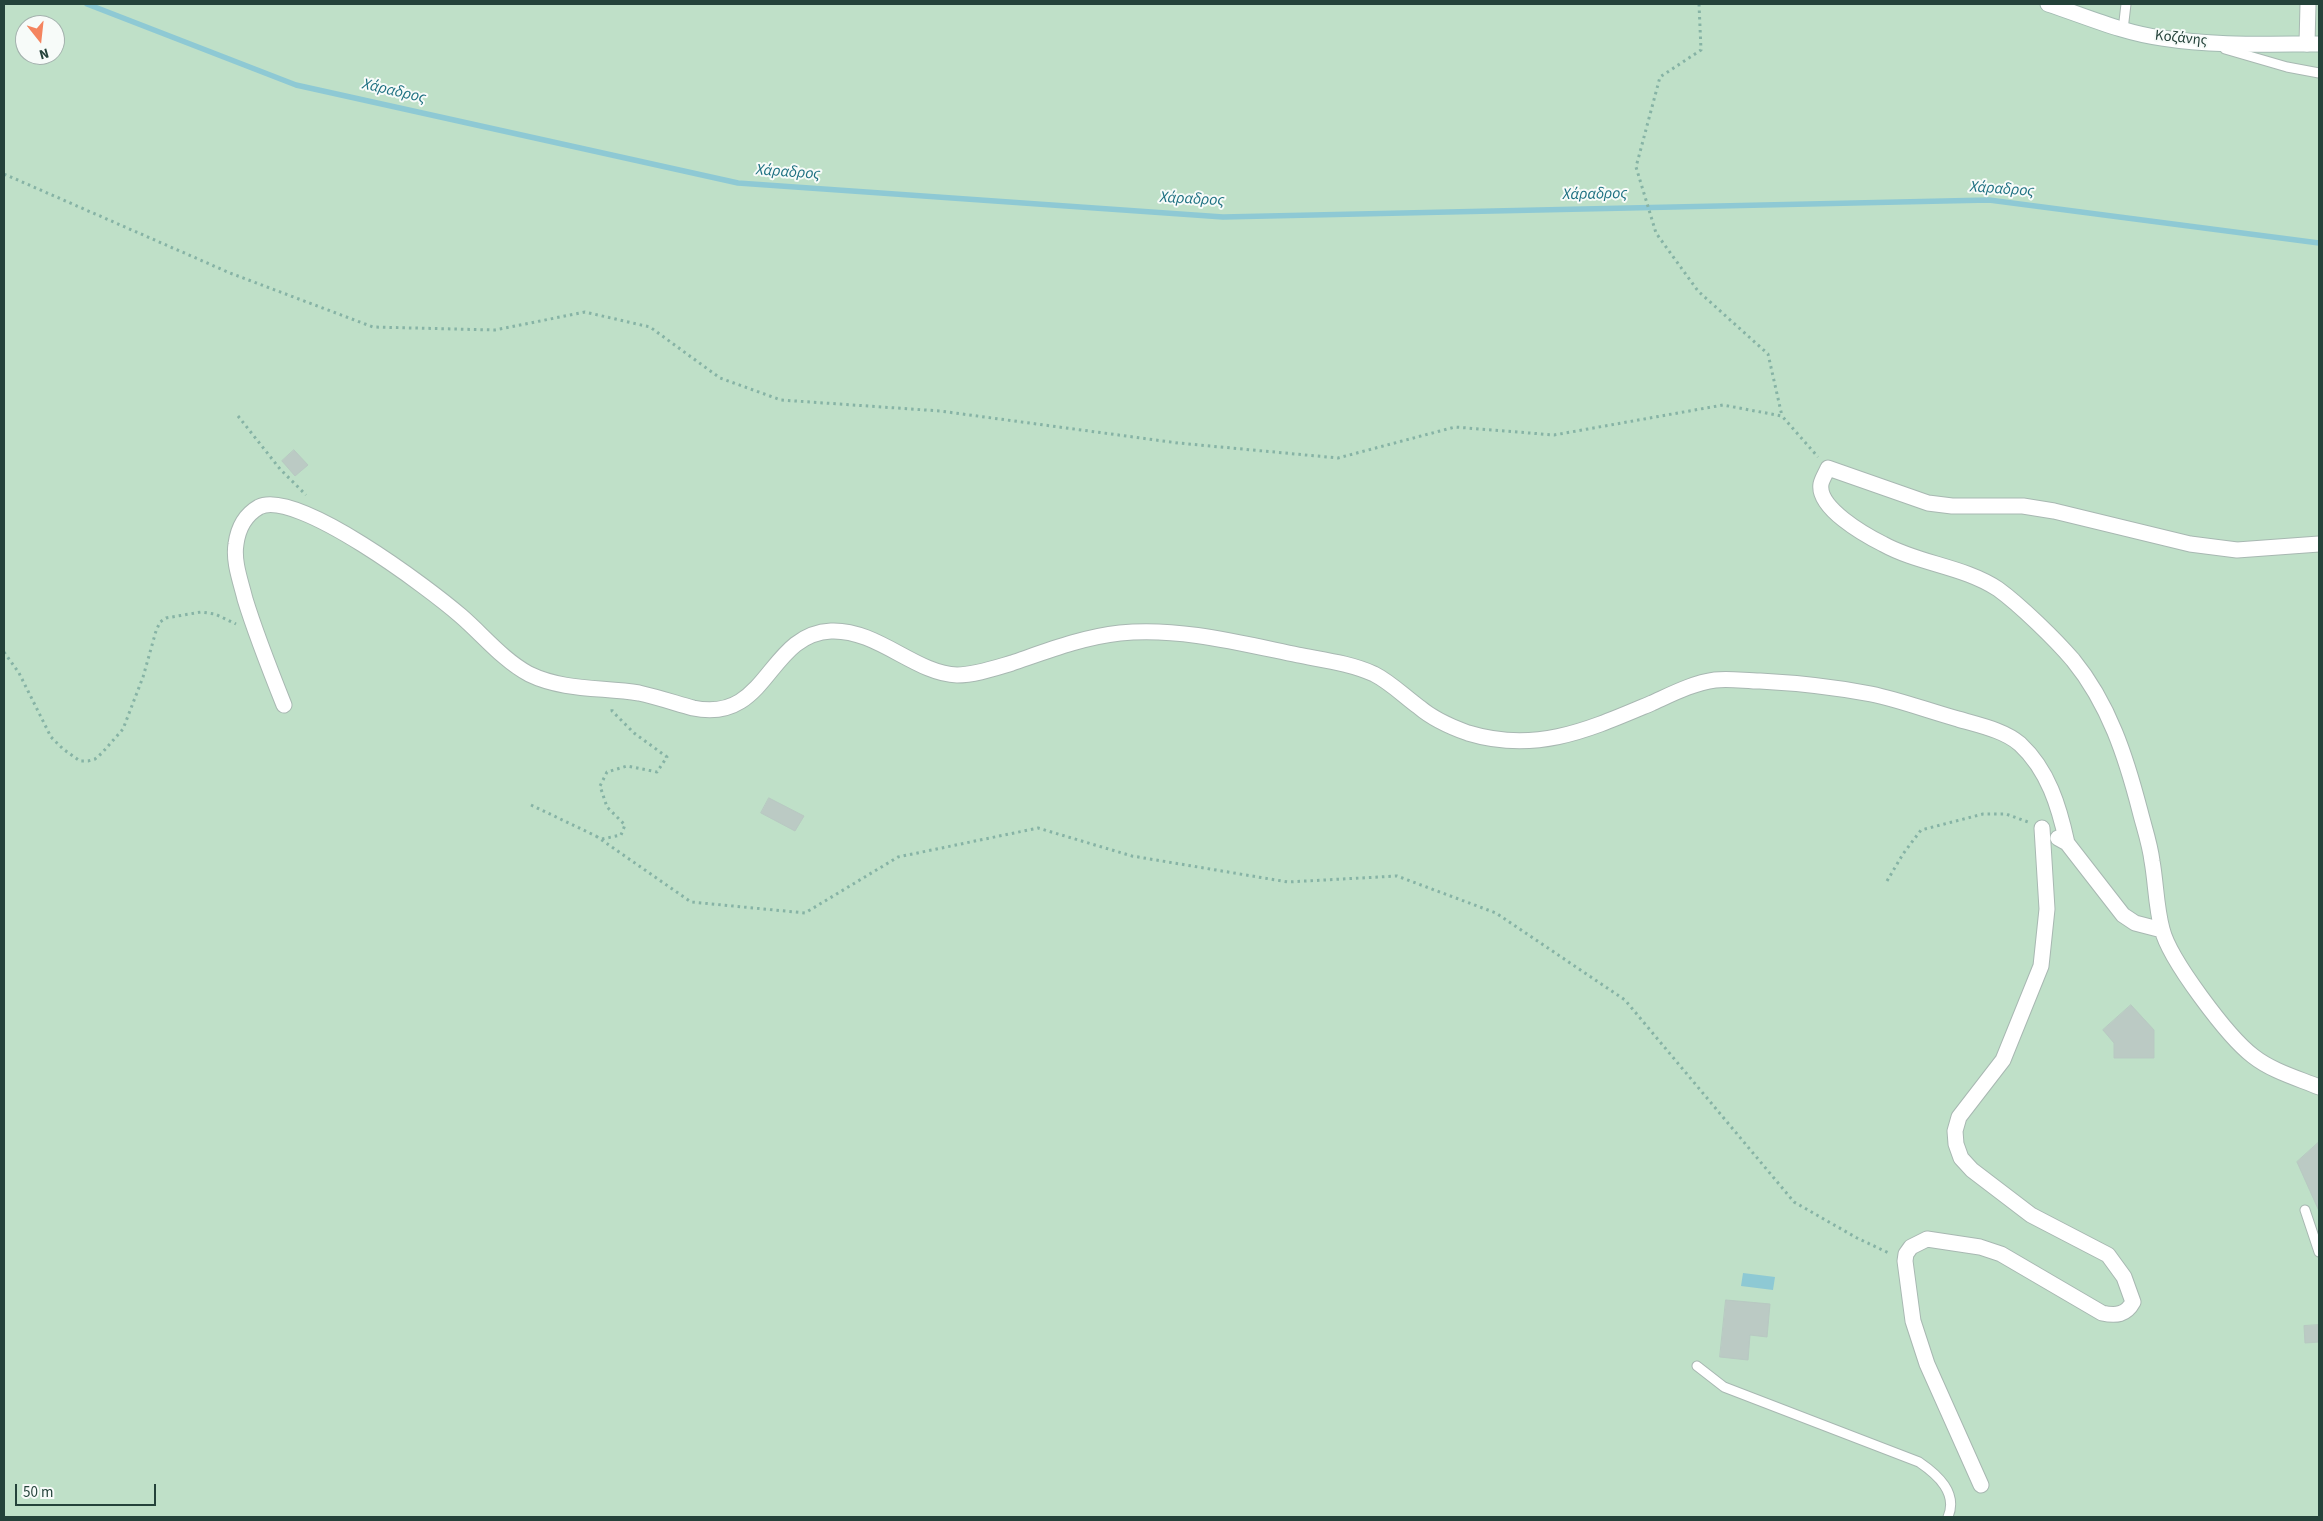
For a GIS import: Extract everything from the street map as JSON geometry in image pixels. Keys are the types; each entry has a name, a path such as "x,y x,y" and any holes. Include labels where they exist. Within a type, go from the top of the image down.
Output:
{"street":[{"name":"Κοζάνης","path":"2048,4 2124,30 2161,38 2203,42 2313,44"},
{"path":"2308,4 2313,44"},
{"path":"2319,544 2238,550 2190,544 2054,511 2023,506 1952,506 1928,503 1828,468 1821,485 1823,494 1831,509 1841,518 1884,545 1968,575 1999,590 2046,632 2078,667 2092,687 2111,722 2127,760 2152,858 2162,930 2176,959 2213,1014 2253,1056 2271,1067 2319,1087"},
{"path":"284,704 255,632 238,574 236,542 242,522 261,506 271,503 283,505 343,532 390,562 458,613 511,663 525,672 555,684 638,693 700,709 726,709 737,705 749,695 797,642 814,633 837,630 860,634 937,671 956,675 1000,666 1085,639 1121,633 1152,632 1214,638 1357,667 1380,676 1425,713 1455,729 1477,736 1504,740 1534,740 1566,736 1594,727 1686,688 1716,680 1785,682 1874,694 2014,738 2037,762 2046,779 2059,805 2067,843"},
{"path":"2042,828 2067,843 2123,915 2135,923 2162,930"},
{"path":"1981,1485 1927,1364 1913,1320 1905,1261 1906,1254 1911,1247 1927,1239 1980,1247 2001,1254 2102,1313 2111,1315 2124,1312 2133,1302 2124,1277 2108,1255 2031,1215 1972,1170 1961,1158 1956,1144 1955,1131 1959,1117 2003,1060 2041,966 2047,909 2042,828"}],"lane":[{"path":"2124,30 2126,4"},
{"path":"2203,42 2287,67 2319,73"},
{"path":"2305,1210 2319,1252"},
{"path":"1698,1366 1724,1387 1919,1462 1930,1469 1948,1491 1951,1498 1951,1509 1948,1517"}],"path":[{"path":"1699,4 1701,50 1660,77 1636,167 1656,233 1698,291 1768,354 1782,416 1828,468"},
{"path":"4,174 230,273 373,327 496,330 585,312 650,327 720,378 781,400 940,411 1178,443 1338,458 1455,427 1554,435 1722,406 1782,416"},
{"path":"238,416 280,469 308,497"},
{"path":"4,652 19,673 51,737 69,753 80,760 88,761 95,759 102,753 123,729 144,677 160,622 174,617 201,612 215,614 255,632"},
{"path":"531,805 604,840 621,836 625,825 607,807 600,786 607,772 627,766 657,772 667,756 634,733 612,711 610,691"},
{"path":"1887,881 1903,854 1921,830 1982,814 2006,814 2042,828"},
{"path":"596,836 691,902 805,913 898,857 1038,828 1132,856 1288,882 1397,876 1496,913 1625,1000 1794,1202 1857,1238 1905,1261"}],"green space":[{"path":"4,4 2319,4 2319,1517 4,1517"}],"water":[{"path":"1743,1273 1775,1277 1773,1290 1741,1286"}],"building":[{"path":"294,450 308,465 295,476 282,461"},
{"path":"769,798 804,816 795,831 761,813"},
{"path":"2131,1005 2154,1030 2154,1058 2114,1058 2114,1043 2103,1030"},
{"path":"2319,1142 2319,1211 2297,1162"},
{"path":"1726,1300 1770,1304 1767,1337 1750,1335 1748,1360 1720,1357"},
{"path":"2319,1325 2319,1342 2305,1343 2304,1326"}],"waterway":[{"name":"Χάραδρος","path":"87,4 296,85 738,183 1223,217 1989,200 2319,243"}]}
